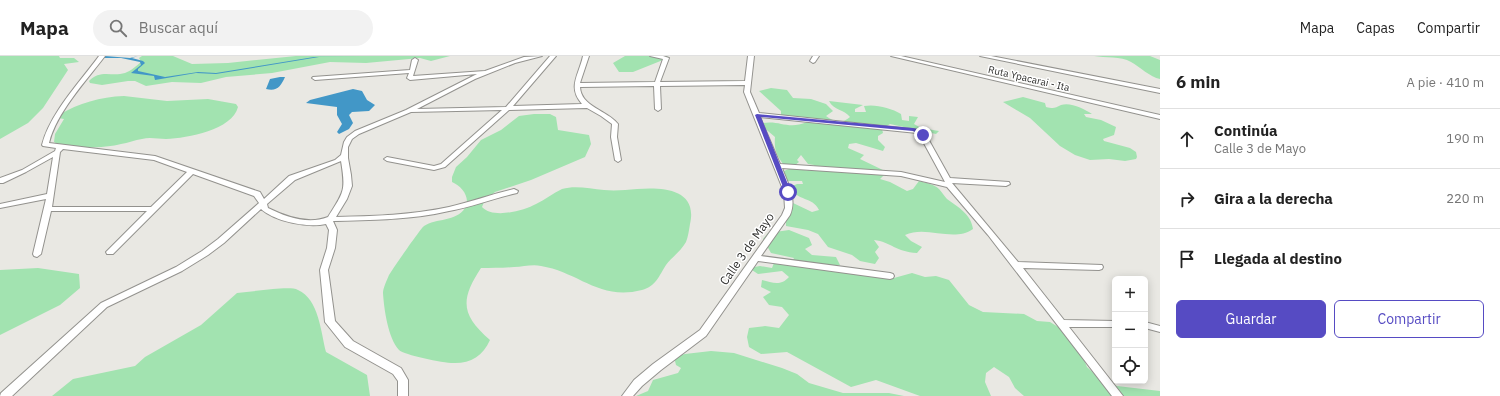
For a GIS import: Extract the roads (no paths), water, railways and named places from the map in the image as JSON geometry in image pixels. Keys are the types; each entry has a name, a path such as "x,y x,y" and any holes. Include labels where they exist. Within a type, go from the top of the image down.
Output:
{"street":[{"path":"403,396 403,380 397,371 349,344 330,322 324,270 331,248 333,230 330,219 348,186 348,177 343,156 347,141 351,136 410,111 486,72 525,58 539,56"},
{"path":"387,159 434,168 443,166 508,108 553,56"},
{"path":"586,56 577,85 580,98 587,106 610,118 615,124 614,137 618,160"},
{"path":"653,56 666,58 657,84 658,109"},
{"name":"Calle 3 de Mayo","path":"627,396 638,383 703,333 786,215 789,208 788,192 747,92 751,56"},
{"name":"Ruta Ypacarai - Ita","path":"894,56 909,58 1160,117"},
{"path":"983,56 1160,91"},
{"path":"101,57 51,128 45,145 59,150 146,157 257,194 260,197 261,204 270,212 286,218 316,223 330,219 385,217 429,213 452,209 514,191"},
{"path":"415,60 410,78 486,72"},
{"path":"315,78 412,71"},
{"path":"577,85 747,83"},
{"path":"410,111 587,106"},
{"path":"757,115 919,131 923,135 949,182 1118,396"},
{"path":"0,181 24,171 59,150"},
{"path":"37,254 48,209 59,150"},
{"path":"5,396 104,305 179,268 205,253 222,241 261,204 292,178 331,164 343,156"},
{"path":"777,166 881,172 949,182 1006,184"},
{"path":"110,252 191,172"},
{"path":"0,206 50,196"},
{"path":"48,209 154,209"},
{"path":"755,258 890,276"},
{"path":"1016,265 1099,267"},
{"path":"1061,323 1112,324"},
{"path":"1148,326 1160,329"}],"water":[{"path":"105,56 130,58 138,56 132,58 145,63 138,69 138,71 165,77 198,72 216,73 314,57 361,56 319,57 216,74 196,73 155,80 154,76 131,73 141,65 140,62 121,58 103,58"},
{"path":"285,77 278,88 273,90 266,89 270,79"},
{"path":"353,89 362,91 367,100 375,105 369,111 352,112 349,115 353,123 349,129 339,134 337,132 342,124 337,115 337,107 306,103 310,100"}]}
